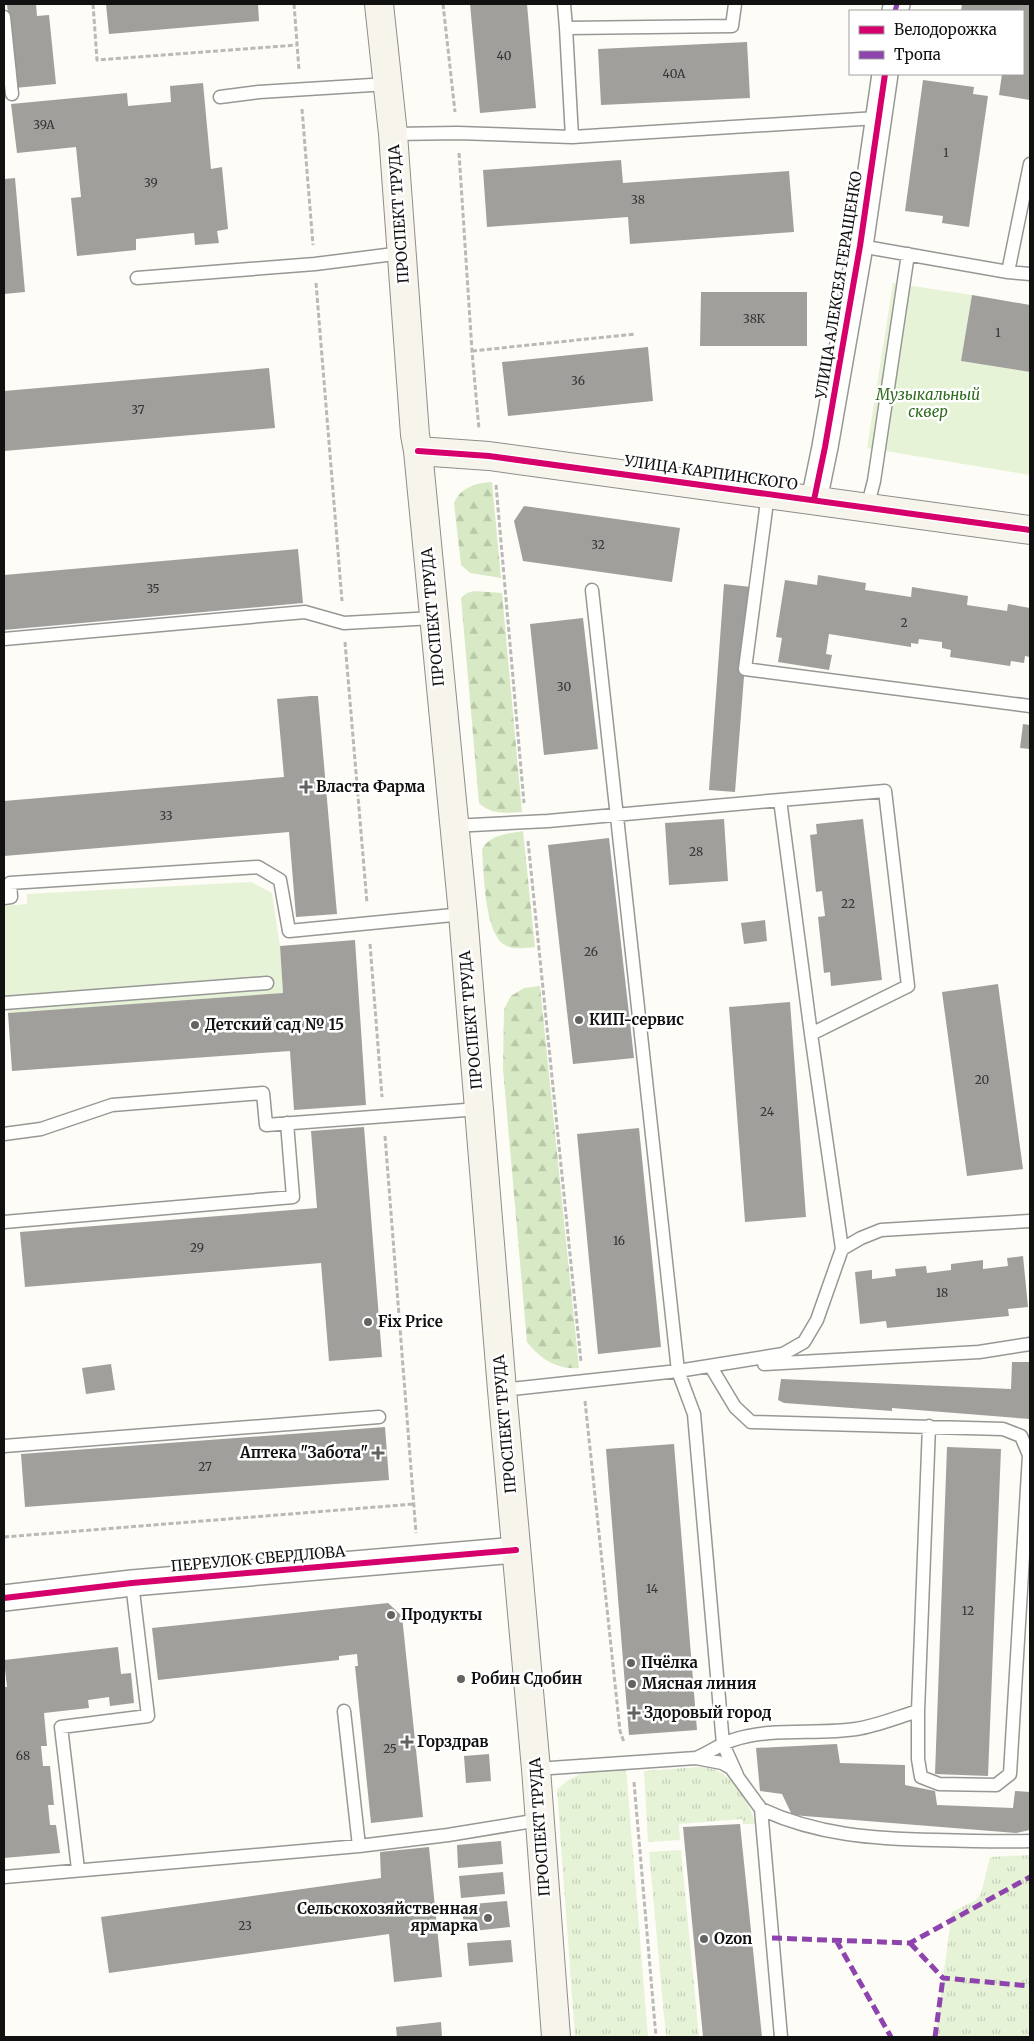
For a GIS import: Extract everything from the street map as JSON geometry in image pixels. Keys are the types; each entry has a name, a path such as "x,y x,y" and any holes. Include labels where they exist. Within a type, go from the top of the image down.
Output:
{"main road":[{"name":"ПРОСПЕКТ ТРУДА","path":"379,4 393,134 415,435 463,914 502,1390 536,1769 556,2037"},
{"name":"УЛИЦА КАРПИНСКОГО","path":"418,451 489,456 1030,530"}],"street":[{"name":"УЛИЦА АЛЕКСЕЯ ГЕРАЩЕНКО","path":"814,500 860,246 885,75"},
{"name":"ПЕРЕУЛОК СВЕРДЛОВА","path":"4,1598 132,1583 516,1550"}],"lane":[{"path":"564,4 572,137"},
{"path":"566,28 732,26 735,4"},
{"path":"4,17 12,94"},
{"path":"220,97 259,92 388,84"},
{"path":"393,134 458,133 572,137 878,118"},
{"path":"1008,272 1030,164"},
{"path":"860,246 1008,272 1030,274"},
{"path":"137,278 315,264 402,253"},
{"path":"866,508 876,472 908,254"},
{"path":"768,494 745,669 1030,706"},
{"path":"592,590 678,1371 694,1414 722,1744 737,1775 760,1809 781,2037"},
{"path":"4,639 304,612 344,623 433,618"},
{"path":"453,826 526,822 885,791 908,986 810,1034"},
{"path":"502,1390 711,1367 783,1354 804,1342 817,1320 842,1249 810,1034 780,800"},
{"path":"4,898 11,897 10,883 258,867 280,880 289,931 463,914"},
{"path":"4,1004 267,983"},
{"path":"4,1134 41,1128 112,1106 263,1093 266,1125 479,1109"},
{"path":"4,1222 293,1197 287,1123"},
{"path":"842,1249 861,1238 881,1230 1030,1221"},
{"path":"711,1367 979,1352 1030,1344"},
{"path":"711,1367 736,1407 751,1422 929,1426 1003,1429 1020,1436 1029,1455 1010,1774 996,1785 939,1784 921,1777 918,1759 918,1711 929,1426"},
{"path":"4,1446 379,1417"},
{"path":"78,1869 61,1727 148,1716 132,1583"},
{"path":"344,1711 359,1846"},
{"path":"696,1758 722,1744 744,1737 764,1734 857,1729 918,1711"},
{"path":"536,1769 696,1758 722,1763 731,1768 737,1775"},
{"path":"760,1809 799,1825 836,1834 876,1838 1028,1841"},
{"path":"4,1877 78,1869 359,1846 448,1835 539,1820"}],"path":[{"path":"93,4 97,60 297,45"},
{"path":"294,4 369,924 418,1558"},
{"path":"443,4 458,133 472,351 479,427 495,476 526,822 583,1382 620,1732 632,1762 656,2037"},
{"path":"472,351 635,334"},
{"path":"4,1537 414,1504"}],"green space":[{"name":"Музыкальный сквер","path":"893,283 972,295 961,361 1030,372 1030,475 867,448"},
{"path":"492,482 501,578 470,573 461,565 454,503 461,493 470,487 480,483"},
{"path":"474,591 502,593 522,812 504,813 489,810 479,803 461,598 467,593"},
{"path":"523,831 535,947 516,948 505,945 498,938 493,928 486,901 482,849 490,840 506,834"},
{"path":"251,882 272,893 280,946 283,993 8,1013 4,996 4,906 27,904 27,894"},
{"path":"540,986 579,1368 564,1367 550,1362 538,1354 527,1342 503,1069 504,1009 511,996 524,988"},
{"path":"700,1767 720,1772 736,1785 747,1803 756,1824 743,1824 742,1819 679,1824 680,1840 648,1842 644,1771"},
{"path":"626,1768 648,2037 575,2037 557,1790 581,1774 597,1770"},
{"path":"681,1850 699,2037 666,2037 649,1852"},
{"path":"1030,1855 1030,2037 935,2037 952,1912 976,1900 981,1894 990,1857"}],"building":[{"path":"7,4 36,4 37,16 49,15 56,84 15,88"},
{"path":"106,4 258,4 259,21 109,34"},
{"path":"470,4 527,4 536,108 480,113"},
{"path":"962,4 1030,4 1030,100 999,95 1002,75 1024,75 1024,10 961,10"},
{"path":"747,42 750,98 601,105 598,49"},
{"path":"923,80 974,87 973,94 988,96 969,227 942,223 943,216 905,211"},
{"path":"203,83 211,169 222,167 228,229 217,231 219,243 195,245 194,233 136,239 136,250 77,256 71,198 81,197 76,147 17,153 11,104 127,93 128,106 171,102 170,86"},
{"path":"621,160 623,183 789,171 794,232 630,244 628,217 487,227 483,170"},
{"path":"15,178 25,292 4,294 4,179"},
{"path":"701,292 807,292 807,346 700,346"},
{"path":"972,295 1030,305 1030,372 961,361"},
{"path":"648,347 653,401 508,416 502,362"},
{"path":"269,368 275,428 4,451 4,391"},
{"path":"524,506 680,528 672,582 523,561 514,521"},
{"path":"298,549 303,603 4,630 4,575"},
{"path":"818,575 866,583 865,590 911,597 912,587 968,596 967,605 1007,611 1008,604 1030,608 1030,657 1025,656 1024,663 1011,661 1010,666 950,657 951,650 942,648 942,642 919,639 918,644 911,643 911,647 829,634 826,654 832,655 829,670 778,662 782,638 776,637 785,580 817,585"},
{"path":"724,584 751,587 735,792 709,790"},
{"path":"583,618 598,749 544,755 530,624"},
{"path":"318,696 337,914 296,917 289,832 4,856 4,801 284,777 277,699"},
{"path":"1023,724 1030,725 1030,749 1020,748"},
{"path":"724,819 728,881 669,885 665,823"},
{"path":"863,819 882,980 831,986 830,972 824,973 818,917 825,916 822,891 816,892 810,835 817,834 816,824"},
{"path":"609,838 634,1058 573,1064 548,845"},
{"path":"765,920 767,941 744,944 741,923"},
{"path":"355,940 366,1105 294,1110 290,1051 12,1071 8,1013 283,993 280,946"},
{"path":"998,984 1023,1169 967,1176 942,992"},
{"path":"790,1002 806,1217 745,1222 729,1007"},
{"path":"364,1127 382,1357 329,1361 321,1263 25,1287 20,1232 317,1208 311,1131"},
{"path":"639,1128 661,1347 598,1354 577,1134"},
{"path":"1023,1256 1028,1307 1008,1309 1009,1316 887,1328 886,1321 860,1324 855,1272 872,1270 872,1279 896,1276 895,1269 926,1266 927,1273 951,1270 951,1264 983,1260 983,1269 1008,1266 1007,1258"},
{"path":"1012,1362 1030,1362 1030,1419 892,1408 892,1411 784,1403 778,1400 781,1379 1011,1389"},
{"path":"111,1364 115,1390 86,1394 82,1368"},
{"path":"385,1427 389,1480 25,1507 21,1454"},
{"path":"674,1444 697,1730 629,1735 606,1449"},
{"path":"947,1447 1001,1449 988,1776 935,1774"},
{"path":"388,1603 402,1616 423,1817 371,1823 355,1666 358,1666 357,1654 339,1656 339,1660 158,1680 152,1628"},
{"path":"118,1647 121,1674 131,1673 134,1703 110,1706 109,1697 88,1700 89,1708 44,1713 47,1746 41,1746 43,1766 50,1766 54,1805 48,1805 50,1825 56,1825 60,1853 4,1858 4,1687 7,1687 4,1660"},
{"path":"837,1744 840,1763 905,1765 905,1785 935,1791 937,1805 1013,1808 1015,1791 1030,1792 1030,1830 1016,1833 792,1815 782,1794 760,1791 756,1748"},
{"path":"489,1754 491,1781 466,1783 464,1756"},
{"path":"740,1824 762,2037 703,2037 683,1827"},
{"path":"501,1841 503,1864 458,1868 457,1845"},
{"path":"429,1847 442,1977 394,1982 389,1934 109,1973 101,1917 381,1878 380,1852"},
{"path":"503,1872 505,1894 461,1898 459,1876"},
{"path":"507,1901 510,1927 464,1932 462,1905"},
{"path":"511,1940 513,1962 469,1966 467,1943"},
{"path":"441,2022 442,2037 397,2037 396,2027"}],"marked path":[{"path":"895,10 897,4"},
{"path":"772,1938 910,1943 1030,1877"},
{"path":"836,1940 891,2037"},
{"path":"910,1943 943,1978 1030,1986"},
{"path":"935,2037 943,1978"}],"cycle path":[{"path":"814,500 860,246 885,75"},
{"path":"418,451 489,456 1030,530"},
{"path":"4,1598 132,1583 516,1550"}],"place":[{"name":"Власта Фарма","path":"306,787"},
{"name":"КИП-сервис","path":"579,1020"},
{"name":"Детский сад № 15","path":"195,1025"},
{"name":"Fix Price","path":"368,1322"},
{"name":"Аптека \"Забота\"","path":"378,1453"},
{"name":"Продукты","path":"391,1615"},
{"name":"Пчёлка","path":"631,1663"},
{"name":"Робин Сдобин","path":"461,1679"},
{"name":"Мясная линия","path":"632,1684"},
{"name":"Здоровый город","path":"634,1713"},
{"name":"Горздрав","path":"407,1742"},
{"name":"Сельскохозяйственная ярмарка","path":"488,1918"},
{"name":"Ozon","path":"704,1939"}]}
